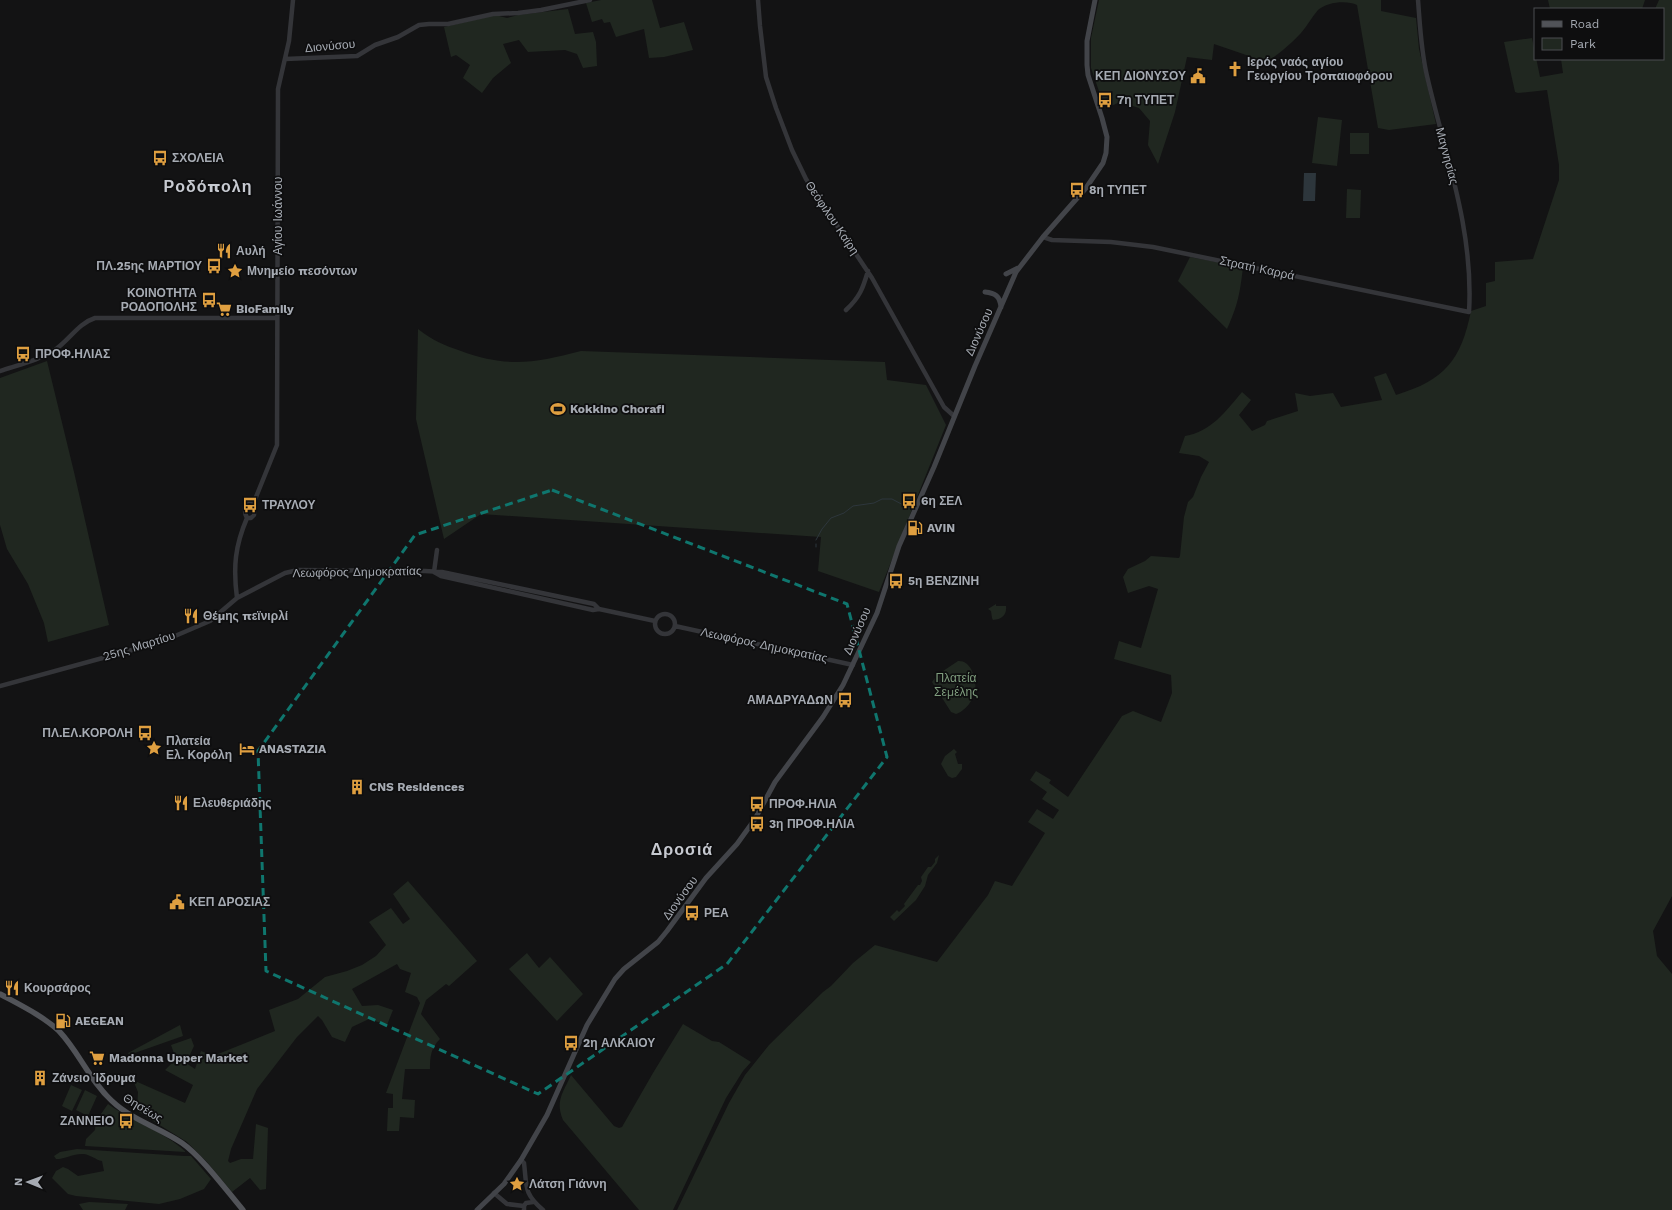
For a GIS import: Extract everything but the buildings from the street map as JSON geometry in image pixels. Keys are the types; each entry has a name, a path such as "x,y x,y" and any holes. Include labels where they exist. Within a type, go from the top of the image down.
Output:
{"main road":[{"name":"Διονύσου","path":"477,1210 512,1174 521,1160 547,1115 587,1025 610,987 624,969 658,942 706,878 748,830 775,782 823,717 843,685 881,602 899,546 1018,268 1094,178 1103,163 1107,145 1105,128 1088,75 1087,64 1087,37 1095,0"},
{"path":"1006,274 1018,268"},
{"path":"985,292 997,296 1001,307"},
{"name":"Θησέως","path":"0,994 39,1016 59,1032 101,1089 112,1101 123,1110 182,1143 192,1152 243,1210"}],"street":[{"name":"Αγίου Ιωάννου","path":"247,518 253,517 254,502 277,445 278,89 285,59 293,0"},
{"name":"Διονύσου","path":"285,59 357,56 376,45 398,37 419,25 448,24 493,14 541,10 590,0"},
{"name":"Θεόφιλου Καϊρη","path":"758,0 766,77 792,150 806,179 868,271 944,407 954,416"},
{"name":"Μαγνησίας","path":"1418,0 1420,31 1425,66 1457,192 1466,241 1470,284 1469,312"},
{"name":"Στρατή Καρρά","path":"1043,237 1052,240 1111,242 1150,247 1469,312"},
{"path":"846,310 856,300 864,287 868,271"},
{"path":"0,371 50,352 65,342 86,323 95,318 277,318"},
{"path":"237,598 235,562 239,540 247,518 245,514 246,501 250,500 254,502"},
{"path":"434,572 437,550"},
{"name":"Λεωφόρος Δημοκρατίας","path":"237,598 285,573 298,570 434,572 441,576 593,610 599,609 655,621"},
{"name":"25ης Μαρτίου","path":"0,686 161,642 210,621 237,598"},
{"path":"662,614 668,615 673,619 674,626 670,633 661,633 657,630 655,621 662,614"},
{"name":"Λεωφόρος Δημοκρατίας","path":"674,626 853,665"},
{"path":"521,1160 524,1163 526,1187 537,1208 543,1210"},
{"path":"494,1193 507,1204 524,1208 526,1203 533,1202"}],"highlighted area":[{"path":"552,490 847,604 887,757 727,964 538,1094 266,971 258,751 415,535"}],"green space":[{"path":"601,0 652,0 660,28 684,22 693,50 664,57 649,58 644,29 616,37 610,22 604,23 602,19 592,22 586,3"},
{"path":"1099,0 1381,0 1381,11 1416,18 1419,49 1436,124 1389,130 1378,128 1357,5 1343,2 1326,5 1318,10 1292,42 1274,57 1262,64 1256,66 1252,57 1214,44 1212,60 1187,57 1175,112 1158,164 1148,145 1150,121 1139,108 1120,102 1109,107 1102,100 1091,68 1091,38"},
{"path":"1548,0 1645,0 1642,8 1550,8"},
{"path":"1659,0 1672,0 1672,896 1653,931 1657,956 1672,974 1672,1210 677,1210 729,1103 745,1075 769,1045 823,992 831,986 853,963 875,945 937,962 988,895 995,881 1012,886 1045,833 1028,822 1037,809 1053,819 1059,810 1042,799 1047,792 1030,780 1036,771 1051,780 1049,783 1068,797 1122,716 1133,711 1161,722 1172,693 1171,675 1114,659 1119,641 1141,648 1158,589 1149,586 1128,593 1123,577 1128,569 1145,561 1151,556 1179,558 1180,556 1184,517 1188,502 1193,497 1209,462 1199,456 1179,453 1185,436 1203,430 1217,420 1242,392 1251,400 1239,415 1252,431 1265,425 1267,421 1298,411 1295,393 1310,396 1333,393 1341,407 1382,400 1374,377 1386,373 1396,395 1427,382 1439,375 1456,355 1462,343 1471,311 1486,306 1486,283 1495,281 1495,262 1533,259 1559,180 1559,165 1547,90 1515,92 1504,42 1532,38 1534,60 1537,60 1540,77 1563,73 1561,60 1664,60 1664,8 1655,8"},
{"path":"568,9 575,34 593,32 596,42 597,66 583,68 577,54 565,50 528,52 519,40 503,44 511,63 493,78 482,93 463,78 470,65 456,55 451,57 444,27 491,16 507,18 518,15"},
{"path":"1318,117 1342,120 1337,166 1312,163"},
{"path":"1350,133 1369,133 1369,154 1350,154"},
{"path":"1347,189 1361,190 1360,218 1346,218"},
{"path":"1190,257 1243,267 1238,299 1227,329 1178,281"},
{"path":"418,329 444,345 477,356 507,362 535,361 581,351 885,362 887,380 926,385 946,425 879,592 818,571 821,537 481,514 444,539 416,419"},
{"path":"47,361 109,625 48,642 44,623 28,584 7,549 0,525 0,378"},
{"path":"996,604 996,606 1006,606 1006,612 1001,618 993,620 991,611 988,609"},
{"name":"Πλατεία Σεμέλης","path":"958,661 963,662 970,667 974,676 975,686 971,702 962,711 956,714 951,712 932,682 937,675"},
{"path":"954,749 957,752 955,754 958,764 962,764 962,769 956,777 952,778 948,776 941,764 945,756"},
{"path":"939,855 937,863 928,875 925,886 916,900 894,921 890,917 897,910 899,912 905,906 904,904 918,885 920,885 922,881 921,877 928,867 931,867"},
{"path":"408,881 477,961 449,986 446,984 426,1000 421,1014 440,1039 432,1052 430,1069 405,1069 402,1099 415,1100 414,1118 400,1117 399,1131 387,1131 388,1108 393,1108 393,1094 386,1093 420,1003 417,997 405,992 411,973 400,969 397,964 352,989 362,1006 378,1005 393,1010 387,1025 369,1019 352,1027 345,1042 332,1037 318,1016 297,1037 257,1089 231,1149 228,1161 230,1163 241,1159 253,1159 256,1124 268,1128 266,1189 260,1190 250,1178 232,1192 207,1162 187,1142 137,1111 138,1092 133,1080 185,1103 193,1085 165,1070 176,1059 171,1045 191,1038 194,1046 186,1063 195,1069 201,1051 213,1056 275,1031 269,1010 298,999 325,977 362,965 376,956 386,945 369,922 391,908 403,924 410,919 393,894"},
{"path":"527,953 539,968 550,957 583,994 557,1021 509,969"},
{"path":"683,1024 712,1041 719,1042 751,1062 743,1071 726,1098 673,1210 639,1210 563,1120 560,1107 561,1097 571,1075 614,1126 619,1128 622,1127"},
{"path":"180,1025 183,1036 129,1055 128,1053"},
{"path":"71,1085 82,1090 72,1111 62,1106"},
{"path":"85,1090 97,1096 88,1116 76,1110"},
{"path":"108,1104 168,1138 186,1152 85,1146 86,1139 95,1130 96,1121"},
{"path":"77,1149 191,1156 211,1179 204,1189 180,1199 159,1204 76,1196 68,1194 52,1178 56,1171 63,1167 78,1176 104,1171 102,1161 87,1155 77,1154 56,1159 54,1156 60,1152"},
{"path":"89,1202 128,1204 125,1210 83,1210 79,1204"}],"shaded area":[{"path":"1304,173 1316,173 1315,201 1303,201"}],"waterway":[{"path":"816,540 822,529 831,518 844,513 853,506 874,503 882,499 892,499 907,507 912,507"}],"place":[{"name":"Ιερός ναός αγίου Γεωργίου Τροπαιοφόρου","path":"1235,69"},
{"name":"ΚΕΠ ΔΙΟΝΥΣΟΥ","path":"1198,76"},
{"name":"7η ΤΥΠΕΤ","path":"1105,100"},
{"name":"ΣΧΟΛΕΙΑ","path":"160,158"},
{"name":"8η ΤΥΠΕΤ","path":"1077,190"},
{"name":"Αυλή","path":"224,251"},
{"name":"ΠΛ.25ης ΜΑΡΤΙΟΥ","path":"214,266"},
{"name":"Μνημείο πεσόντων","path":"235,271"},
{"name":"ΚΟΙΝΟΤΗΤΑ ΡΟΔΟΠΟΛΗΣ","path":"209,300"},
{"name":"BioFamily","path":"224,309"},
{"name":"ΠΡΟΦ.ΗΛΙΑΣ","path":"23,354"},
{"name":"Kokkino Chorafi","path":"558,409"},
{"name":"6η ΣΕΛ","path":"909,501"},
{"name":"ΤΡΑΥΛΟΥ","path":"250,505"},
{"name":"AVIN","path":"915,528"},
{"name":"5η ΒΕΝΖΙΝΗ","path":"896,581"},
{"name":"Θέμης πεϊνιρλί","path":"191,616"},
{"name":"ΑΜΑΔΡΥΑΔΩΝ","path":"845,700"},
{"name":"ΠΛ.ΕΛ.ΚΟΡΟΛΗ","path":"145,733"},
{"name":"Πλατεία Ελ. Κορόλη","path":"154,748"},
{"name":"ANASTAZIA","path":"247,749"},
{"name":"CNS Residences","path":"357,787"},
{"name":"Ελευθεριάδης","path":"181,803"},
{"name":"ΠΡΟΦ.ΗΛΙΑ","path":"757,804"},
{"name":"3η ΠΡΟΦ.ΗΛΙΑ","path":"757,824"},
{"name":"ΚΕΠ ΔΡΟΣΙΑΣ","path":"177,902"},
{"name":"ΡΕΑ","path":"692,913"},
{"name":"Κουρσάρος","path":"12,988"},
{"name":"AEGEAN","path":"63,1021"},
{"name":"2η ΑΛΚΑΙΟΥ","path":"571,1043"},
{"name":"Madonna Upper Market","path":"97,1058"},
{"name":"Ζάνειο Ίδρυμα","path":"40,1078"},
{"name":"ΖΑΝΝΕΙΟ","path":"126,1121"},
{"name":"Λάτση Γιάννη","path":"517,1184"}],"district":[{"name":"Ροδόπολη","path":"208,186"},
{"name":"Δροσιά","path":"682,849"}]}
